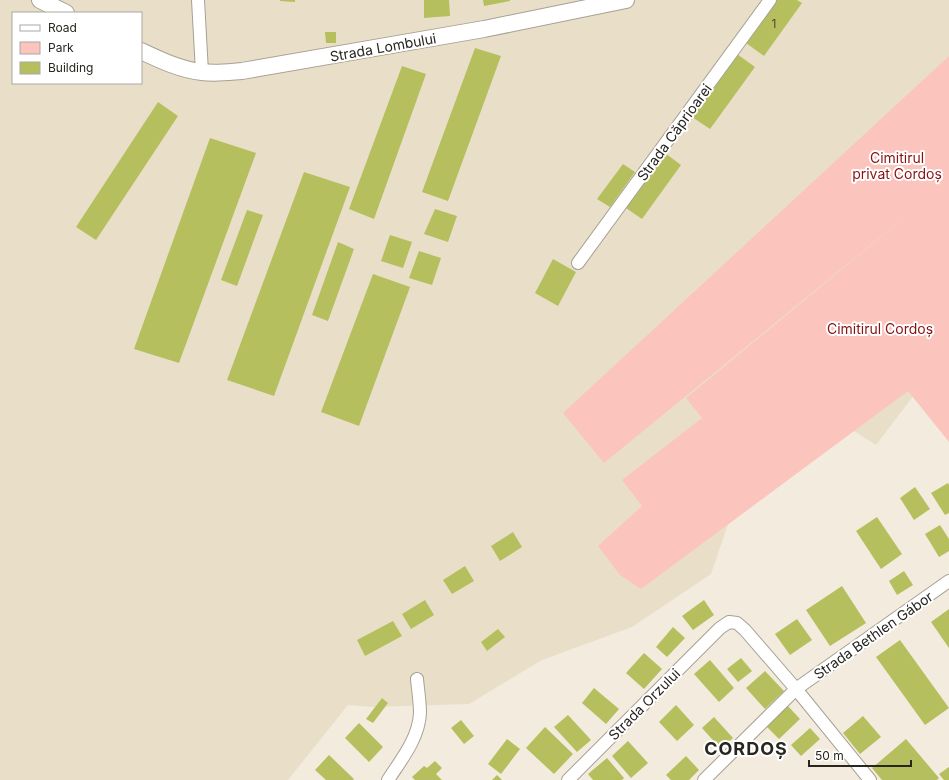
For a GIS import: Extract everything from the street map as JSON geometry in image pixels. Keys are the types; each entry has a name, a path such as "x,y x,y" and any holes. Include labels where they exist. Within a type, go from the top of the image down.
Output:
{"street":[{"path":"198,0 202,72"},
{"name":"Strada Lombului","path":"142,51 183,68 202,72 220,73 484,29 626,0"},
{"name":"Strada Căprioarei","path":"578,263 770,0"},
{"name":"Strada Bethlen Gábor","path":"704,780 796,689 949,581"},
{"name":"Strada Orzului","path":"568,780 720,628 729,622 738,623 745,630 796,689"},
{"path":"388,780 412,742 418,728 420,713 416,679"},
{"path":"796,689 870,780"}],"shaded area":[{"path":"0,0 949,0 949,349 876,445 790,391 736,501 711,574 632,627 542,660 469,704 372,707 348,705 288,780 0,780"}],"green space":[{"path":"949,56 949,442 908,391 641,589 620,575 598,546 642,506 622,480 702,418 686,398 939,189 604,463 563,413"}],"building":[{"path":"295,0 295,2 280,1"},
{"path":"424,0 449,0 450,16 424,18"},
{"path":"483,0 510,0 510,1 484,6"},
{"path":"777,0 797,0 802,3 764,56 746,43"},
{"path":"325,32 336,32 336,43 326,43"},
{"path":"475,48 501,56 448,201 422,192"},
{"path":"737,54 755,67 710,129 692,117"},
{"path":"402,66 426,74 374,219 349,209"},
{"path":"158,102 178,116 96,240 76,227"},
{"path":"210,138 256,153 179,363 134,349"},
{"path":"665,153 681,165 642,219 626,208"},
{"path":"623,164 635,172 610,207 597,199"},
{"path":"304,172 350,187 274,396 227,380"},
{"path":"435,209 457,216 448,242 424,234"},
{"path":"247,210 263,215 237,286 221,280"},
{"path":"390,235 412,242 403,268 381,261"},
{"path":"338,242 354,249 328,321 312,315"},
{"path":"419,251 441,258 432,285 409,278"},
{"path":"553,259 576,272 558,306 535,293"},
{"path":"373,274 410,287 359,426 321,412"},
{"path":"948,483 949,513 945,515 931,493"},
{"path":"915,487 930,509 914,520 900,498"},
{"path":"877,517 902,554 881,569 856,531"},
{"path":"940,525 949,539 949,551 939,557 925,534"},
{"path":"513,532 522,547 500,561 491,546"},
{"path":"465,566 474,581 452,594 443,580"},
{"path":"904,571 913,585 897,595 889,581"},
{"path":"842,586 866,623 830,646 806,610"},
{"path":"425,600 434,615 411,629 402,614"},
{"path":"704,600 714,615 693,630 682,616"},
{"path":"949,609 949,648 931,622"},
{"path":"797,619 812,640 790,655 775,634"},
{"path":"393,621 402,636 365,656 357,640"},
{"path":"673,627 685,638 667,657 656,647"},
{"path":"498,629 505,637 487,651 481,642"},
{"path":"900,640 949,708 925,725 876,657"},
{"path":"644,653 662,669 644,689 626,673"},
{"path":"741,658 752,671 738,682 727,669"},
{"path":"710,660 734,688 719,702 694,674"},
{"path":"765,671 784,691 765,709 746,688"},
{"path":"594,688 619,709 606,724 582,703"},
{"path":"382,698 388,703 373,723 366,719"},
{"path":"676,705 694,725 677,741 659,722"},
{"path":"787,705 800,719 779,739 765,725"},
{"path":"568,715 591,740 577,752 554,727"},
{"path":"863,716 881,737 860,754 843,733"},
{"path":"714,717 733,738 721,749 702,728"},
{"path":"461,720 474,736 464,744 451,728"},
{"path":"359,723 383,747 369,762 345,738"},
{"path":"545,727 573,754 554,774 526,748"},
{"path":"810,728 820,739 801,756 791,745"},
{"path":"507,739 520,749 501,774 488,764"},
{"path":"906,739 939,778 937,780 882,780 872,768"},
{"path":"628,741 648,763 631,778 612,756"},
{"path":"329,755 354,779 353,780 326,780 315,770"},
{"path":"686,756 699,770 689,780 671,780 666,775"},
{"path":"607,758 624,778 622,780 593,780 588,774"},
{"path":"435,761 442,768 436,774 442,780 415,780 412,777 424,766 427,768"},
{"path":"949,767 949,780 944,780 939,774"},
{"path":"497,775 502,780 492,780"}],"district":[{"name":"CORDOȘ","path":"746,748"}],"park label":[{"name":"Cimitirul privat Cordoș","path":"897,166"},
{"name":"Cimitirul Cordoș","path":"880,328"}]}
